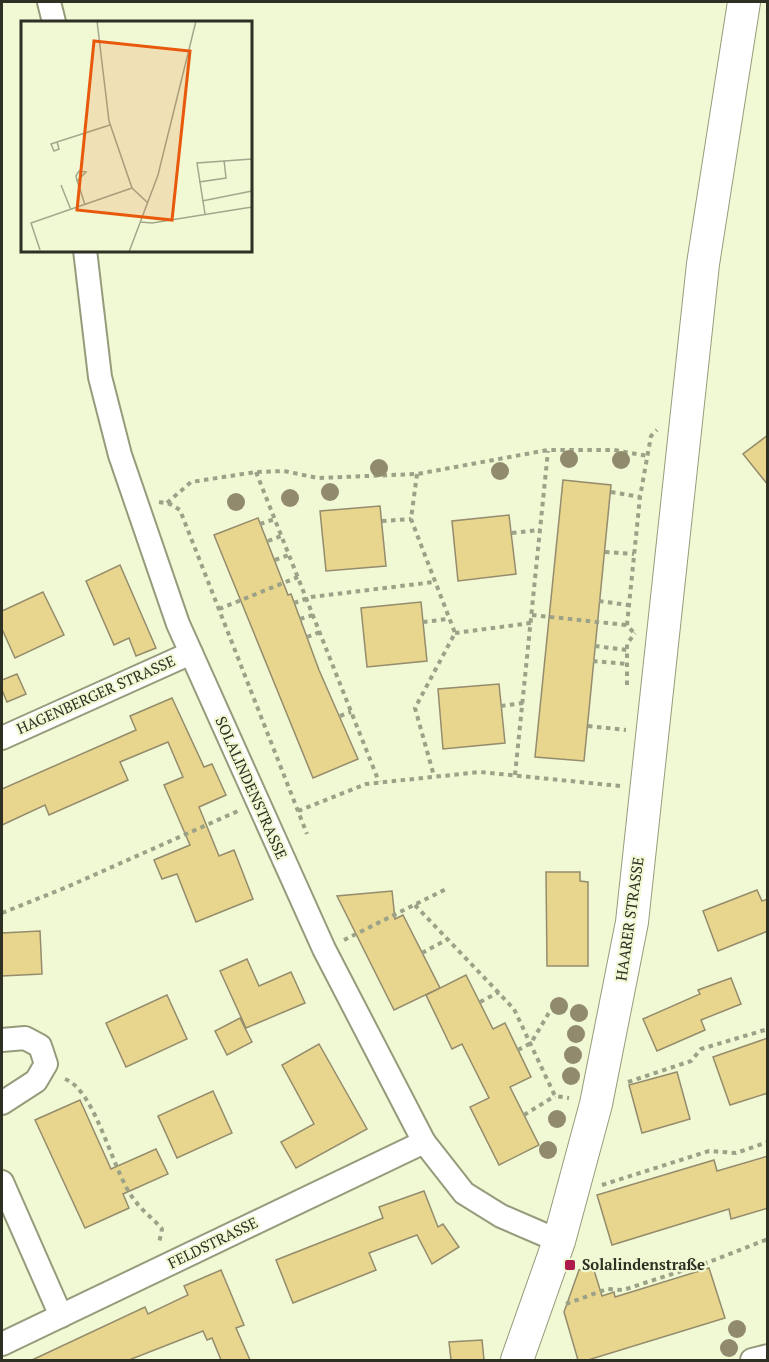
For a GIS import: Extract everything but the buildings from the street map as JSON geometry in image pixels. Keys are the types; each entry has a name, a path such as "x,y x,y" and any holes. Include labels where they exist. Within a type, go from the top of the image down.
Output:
{"main road":[{"name":"HAARER STRASSE","path":"517,1360 560,1241 575,1184 598,1094 632,922 703,264 744,2"}],"street":[{"path":"49,2 54,21"},
{"name":"SOLALINDENSTRASSE","path":"85,252 100,377 120,455 137,506 191,653 324,949 424,1142 464,1192 501,1216 560,1241"},
{"name":"HAGENBERGER STRASSE","path":"2,738 191,653"},
{"path":"2,1040 25,1038 40,1046 46,1064 36,1081 2,1103"},
{"name":"FELDSTRASSE","path":"2,1344 424,1142"},
{"path":"2,1182 61,1316"},
{"path":"752,1360 768,1356"}],"path":[{"path":"633,633 627,625 628,605 640,497 651,436 657,430 685,434"},
{"path":"167,503 191,482 256,472 284,471 318,478 417,474 548,450 614,450 648,456"},
{"path":"515,775 548,450"},
{"path":"256,472 379,782"},
{"path":"417,474 411,519 455,633"},
{"path":"611,492 640,497"},
{"path":"137,506 167,503 180,510 307,834"},
{"path":"260,524 275,519"},
{"path":"382,521 411,519"},
{"path":"512,533 540,530"},
{"path":"268,541 281,536"},
{"path":"604,552 634,554"},
{"path":"275,560 289,555"},
{"path":"219,609 298,577"},
{"path":"294,603 307,599 434,582"},
{"path":"599,601 628,605"},
{"path":"300,619 313,615"},
{"path":"532,615 627,625"},
{"path":"423,622 448,619"},
{"path":"455,633 531,623"},
{"path":"307,637 320,632"},
{"path":"434,776 416,708 455,633"},
{"path":"594,646 627,650"},
{"path":"593,661 627,664"},
{"path":"501,706 523,704"},
{"path":"340,716 351,712"},
{"path":"588,726 635,730"},
{"path":"298,811 366,784 480,772 621,786"},
{"path":"2,913 68,887 248,807"},
{"path":"324,949 448,888"},
{"path":"415,905 514,1009 555,1096"},
{"path":"422,953 448,939"},
{"path":"480,1002 499,992"},
{"path":"518,1050 531,1043 550,1011"},
{"path":"524,1115 555,1096 598,1094 691,1061 701,1049 768,1029"},
{"path":"43,1071 72,1082 90,1107 135,1202 162,1229 159,1244"},
{"path":"575,1184 596,1186 709,1151 736,1153 768,1142"},
{"path":"537,1303 561,1305 607,1289 623,1290 768,1239"}],"place":[{"name":"Solalindenstraße","path":"570,1265"}]}
